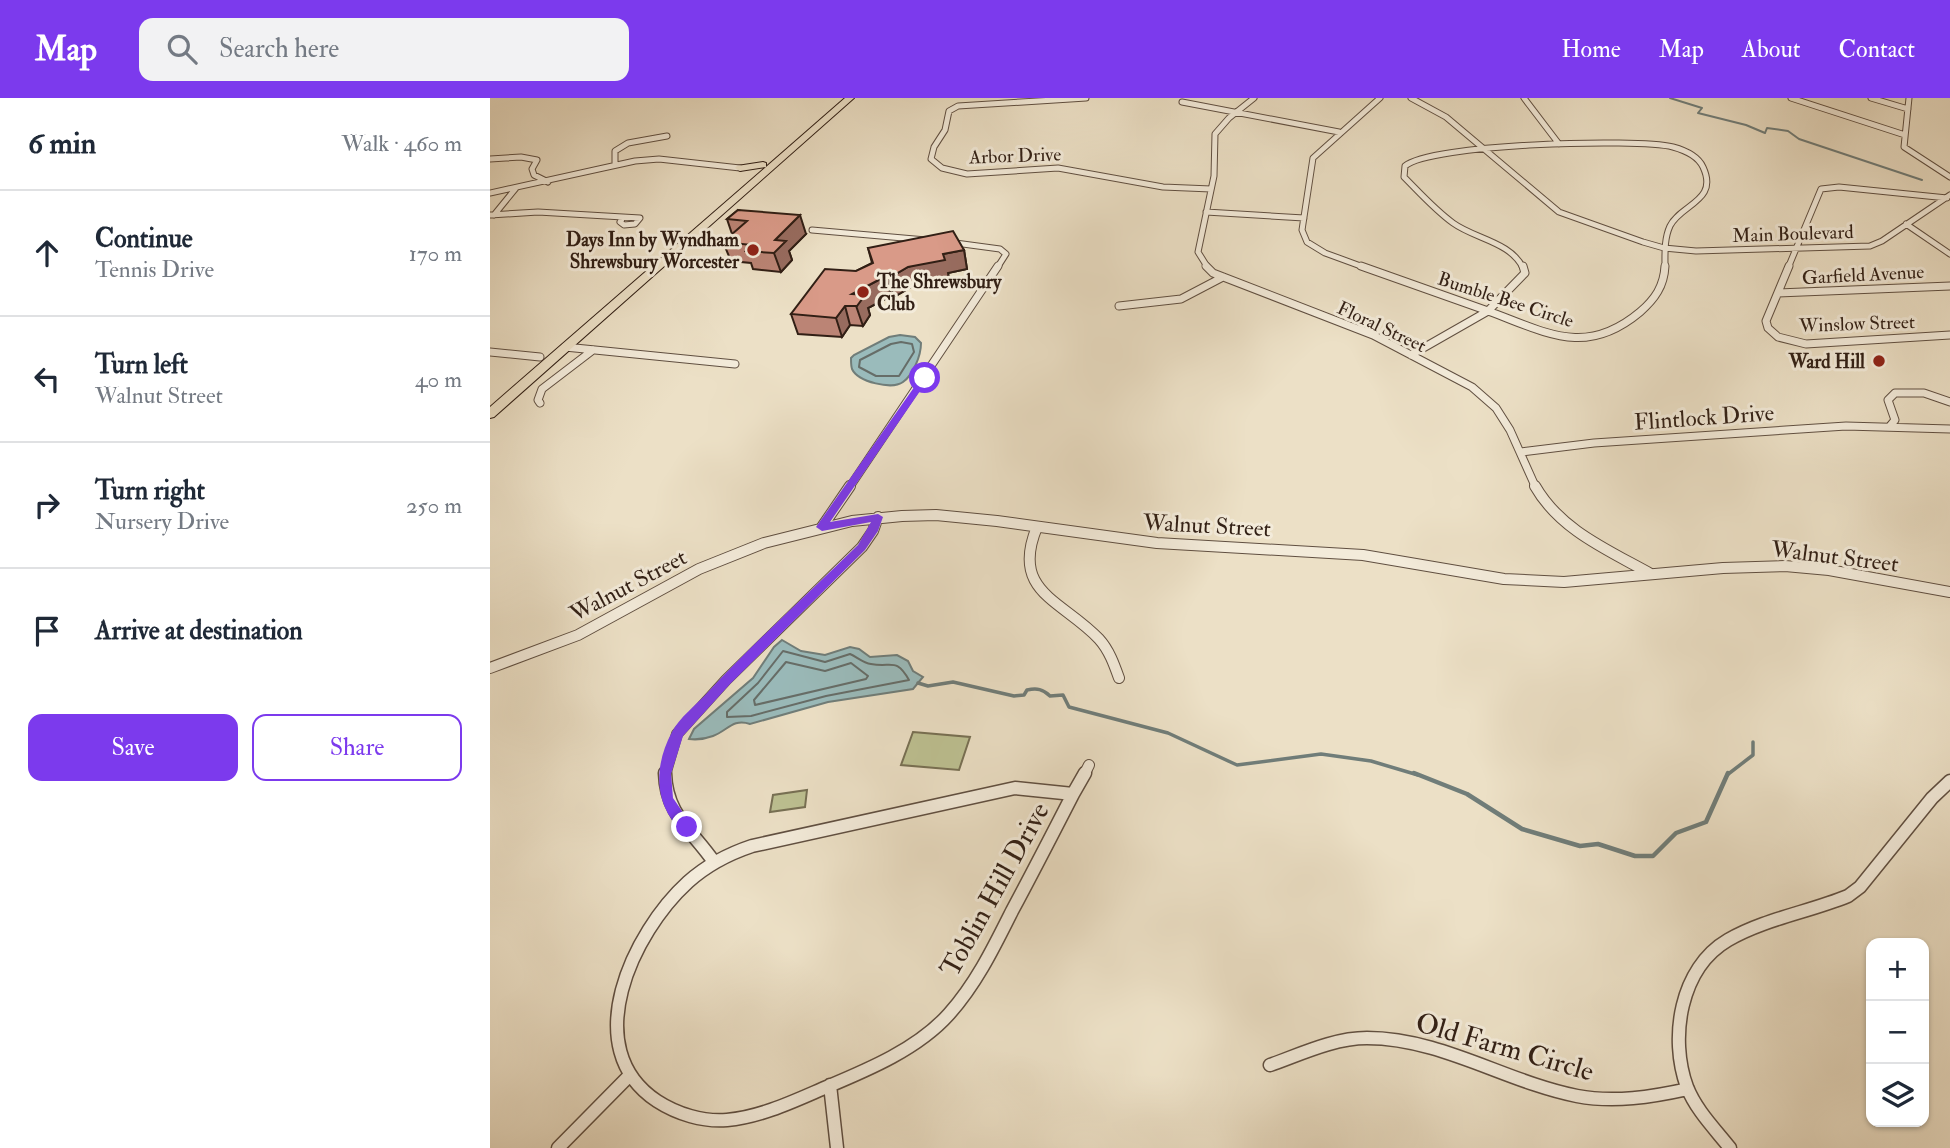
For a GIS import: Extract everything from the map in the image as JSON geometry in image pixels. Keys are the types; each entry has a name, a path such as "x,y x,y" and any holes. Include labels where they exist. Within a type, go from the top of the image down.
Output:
{"highway":[{"path":"490,402 840,98"},
{"path":"490,414 849,98"},
{"path":"740,168 763,164"},
{"path":"740,168 753,174"}],"street":[{"name":"Arbor Drive","path":"1086,98 1050,102 979,101 956,105 951,109 947,126 935,143 931,159 942,168 967,174 1058,168 1163,187 1211,189"},
{"name":"Floral Street","path":"1255,98 1234,114 1216,134 1211,189 1198,252 1208,270 1373,335 1478,391 1496,408 1521,452 1531,482 1556,516 1573,530 1651,574"},
{"name":"Bumble Bee Circle","path":"1380,98 1313,158 1304,235 1314,248 1488,311 1567,338 1587,339 1602,336 1627,321 1659,294 1665,276 1664,248 1671,224 1697,203 1706,191 1706,175 1700,160 1681,149 1657,144 1559,144 1482,148 1416,158 1405,166 1403,175 1432,205 1455,224 1510,251 1525,267 1525,273 1517,284 1488,311"},
{"name":"Main Boulevard","path":"1411,98 1441,114 1559,212 1664,248 1696,251 1870,246 1949,197"},
{"path":"1524,98 1559,144"},
{"path":"1791,98 1905,135"},
{"path":"1871,98 1908,109"},
{"path":"1909,98 1905,148 1950,177"},
{"path":"1182,102 1339,132"},
{"path":"615,164 615,151 622,145 667,136"},
{"path":"490,159 521,157 537,160 532,169 536,177 548,182"},
{"path":"490,193 548,182 615,164 659,159 740,168"},
{"path":"528,186 536,177"},
{"path":"491,217 513,195 516,188"},
{"name":"Winslow Street","path":"1949,197 1825,188 1819,193 1766,321 1772,333 1786,340 1806,344 1950,335"},
{"path":"491,217 512,212 559,211 622,219"},
{"path":"1206,212 1304,218"},
{"path":"1906,224 1950,254"},
{"path":"812,230 930,240"},
{"path":"822,527 1006,254 1000,249 944,242"},
{"path":"1119,306 1181,299 1223,278"},
{"name":"Garfield Avenue","path":"1778,293 1950,286"},
{"path":"1411,355 1488,311"},
{"path":"565,347 734,364"},
{"path":"540,403 538,396 542,389 593,349"},
{"path":"490,352 540,357"},
{"path":"1890,426 1895,420 1888,400 1895,393 1924,393 1950,402"},
{"name":"Flintlock Drive","path":"1521,452 1594,443 1846,426 1950,429"},
{"name":"Walnut Street","path":"490,668 578,635 723,558 822,527 878,517 936,515 1157,543 1363,555 1504,579 1564,582 1786,566 1829,570 1950,592"},
{"path":"714,862 696,836 678,820 667,798 665,774 677,734 726,680 862,547 873,531 878,517"},
{"path":"1037,527 1025,554 1028,571 1037,587 1100,640 1112,659 1119,678"},
{"path":"1073,794 1089,765"},
{"path":"1730,1148 1697,1105 1681,1068 1680,1028 1689,983 1700,962 1727,940 1848,896 1860,887 1932,798 1950,781"},
{"name":"Toblin Hill Drive","path":"1015,788 1073,794 979,973 961,999 936,1027 912,1043 830,1085 753,1116 727,1120 698,1118 676,1112 646,1097 628,1077 617,1045 617,1016 624,982 644,938 664,908 690,880 714,862 767,843 982,794 1015,788"},
{"name":"Old Farm Circle","path":"1270,1065 1343,1041 1383,1039 1436,1049 1576,1096 1634,1100 1688,1089"},
{"path":"558,1148 628,1077"},
{"path":"830,1085 837,1148"}],"green space":[{"path":"913,732 970,737 959,770 901,765"},
{"path":"807,790 805,807 770,812 773,795"}],"water":[{"path":"889,337 915,337 921,343 916,365 907,379 898,384 884,385 855,374 851,364 854,355"},
{"path":"782,640 801,651 825,655 850,647 859,649 870,657 897,655 908,661 913,671 923,677 913,689 828,702 750,724 735,724 707,738 689,739 694,729 753,678 774,647"}],"building":[{"path":"738,210 800,215 775,240 786,241 774,253 746,251 752,245 723,242 747,221 727,219"},
{"path":"953,231 964,250 943,254 945,260 908,267 852,294 865,295 857,306 845,306 836,318 791,314 825,269 856,271 873,263 868,248"}],"waterway":[{"path":"1670,98 1702,108 1698,113 1746,125 1765,133 1767,128 1788,131 1799,139 1922,180"},
{"path":"918,683 928,686 953,682 1014,696 1024,695 1027,690 1034,689 1042,690 1050,696 1063,695 1069,707 1168,733 1237,765 1321,754 1371,761 1418,775"},
{"path":"1727,775 1753,755 1753,742"},
{"path":"1414,773 1467,794 1522,829 1580,846 1598,844 1635,856 1653,856 1676,833 1706,822 1727,775"}],"place":[{"name":"Days Inn by Wyndham Shrewsbury Worcester","path":"753,250"},
{"name":"The Shrewsbury Club","path":"863,292"},
{"name":"Ward Hill","path":"1879,361"}],"route":[{"path":"687,827 678,820 667,798 665,774 677,734 726,680 862,547 873,531 878,517 822,527 925,378"}]}
